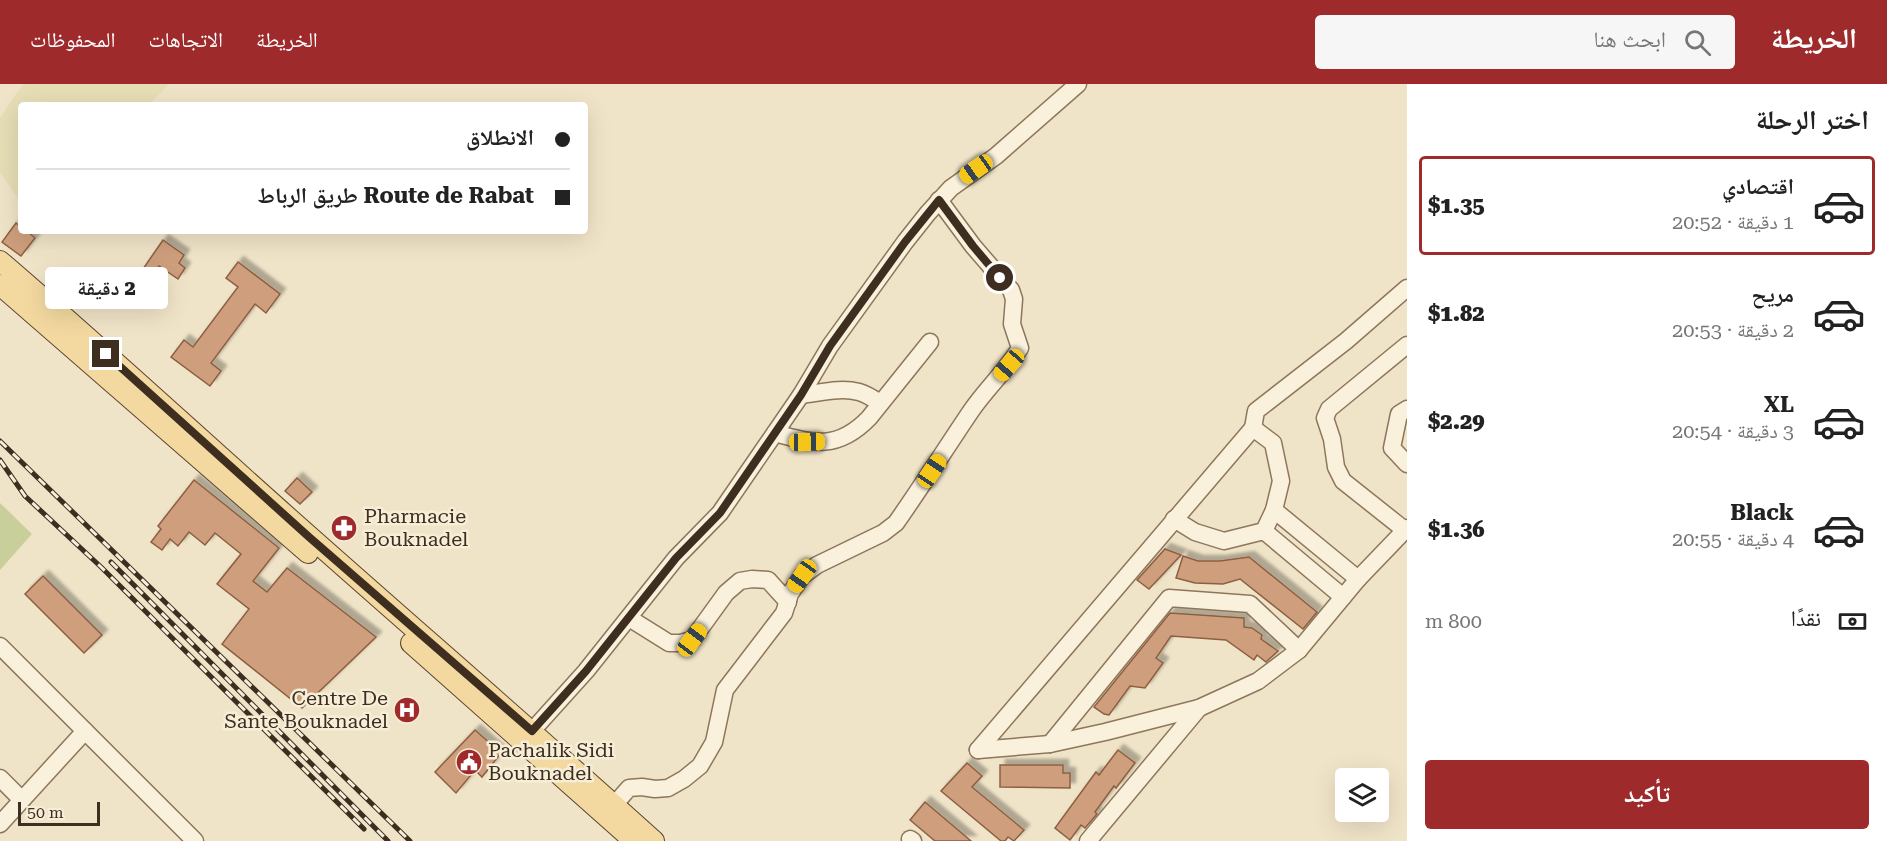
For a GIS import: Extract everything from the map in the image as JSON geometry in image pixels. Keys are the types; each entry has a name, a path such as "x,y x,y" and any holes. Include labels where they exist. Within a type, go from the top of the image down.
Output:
{"main road":[{"path":"0,261 59,312 305,542"},
{"path":"0,285 305,542 591,793 614,805 654,841"},
{"path":"419,641 532,731 634,841"}],"street":[{"path":"532,731 586,671 676,558 720,513 801,395 830,346 905,242 939,200 962,179 996,156 1078,84"},
{"path":"614,805 629,788 668,788 700,766 714,742 725,690 784,613 790,594 796,585 809,570 883,533 896,524 971,411 1020,348 1013,331 1014,299 1011,290 983,259 939,200"},
{"path":"1407,288 1346,341 1255,412 1253,428 978,750 1050,744 1199,708 1258,681 1299,650 1358,579 1406,529 1343,482 1337,472 1332,439 1325,418 1329,409 1407,345"},
{"path":"775,433 807,442 834,441 847,436 859,428 930,342"},
{"path":"801,395 848,390 861,392 880,403"},
{"path":"1407,410 1400,414 1392,448 1407,464"},
{"path":"1253,428 1273,443 1281,481 1274,510 1264,531"},
{"path":"1274,510 1358,579"},
{"path":"1174,519 1195,532 1224,541 1264,531"},
{"path":"1264,531 1343,597"},
{"path":"629,618 669,643 680,643 692,640 726,593 740,581 768,580 788,602"},
{"path":"1050,744 1169,598 1250,604 1299,650"},
{"path":"0,646 195,841"},
{"path":"1088,841 1199,708"},
{"path":"0,824 21,798 85,730"},
{"path":"0,778 21,798"}],"shaded area":[{"path":"23,84 169,84 152,102 18,102 18,198 0,173 0,118"}],"green space":[{"path":"0,503 32,534 0,570"}],"building":[{"path":"16,223 18,234 30,234 35,238 21,256 2,242"},
{"path":"163,240 184,255 179,263 185,268 178,279 159,266 153,275 143,269"},
{"path":"238,262 280,294 266,313 255,304 211,363 221,371 210,386 171,357 184,340 193,347 238,287 226,278"},
{"path":"297,478 312,492 300,504 285,491"},
{"path":"194,480 279,548 253,581 267,592 287,568 376,637 302,708 222,644 249,609 217,584 241,554 215,533 205,545 189,532 178,546 170,539 162,550 151,542 161,529 158,526"},
{"path":"1165,549 1181,555 1149,589 1137,580"},
{"path":"1183,556 1198,561 1249,557 1317,612 1303,629 1240,579 1223,584 1195,583 1176,578"},
{"path":"43,576 102,635 84,653 25,594"},
{"path":"1170,613 1244,618 1244,627 1252,628 1262,635 1261,639 1278,651 1266,662 1257,655 1254,660 1226,640 1171,636 1156,658 1163,663 1145,688 1130,686 1109,715 1094,707"},
{"name":"Pachalik Sidi Bouknadel","path":"475,730 501,753 482,777 475,770 456,793 435,772"},
{"path":"1118,750 1135,763 1116,788 1114,786 1095,812 1097,814 1085,828 1081,825 1070,840 1055,828 1096,772 1099,775"},
{"path":"967,763 982,776 972,787 1024,830 1014,841 1008,837 1005,841 1001,841 941,791"},
{"path":"1000,765 1063,765 1063,773 1070,773 1070,788 1000,787"},
{"path":"925,802 971,841 935,841 910,820"}],"railway":[{"path":"0,441 410,841"},
{"path":"0,460 25,496 101,567 364,829"},
{"path":"111,562 388,841"}],"place":[{"name":"Pharmacie Bouknadel","path":"344,528"},
{"name":"Centre De Sante Bouknadel","path":"407,710"},
{"name":"Pachalik Sidi Bouknadel","path":"469,762"}],"route":[{"path":"106,354 309,537 532,731 586,671 676,558 720,513 801,395 830,346 905,242 939,200 1000,278"}]}
